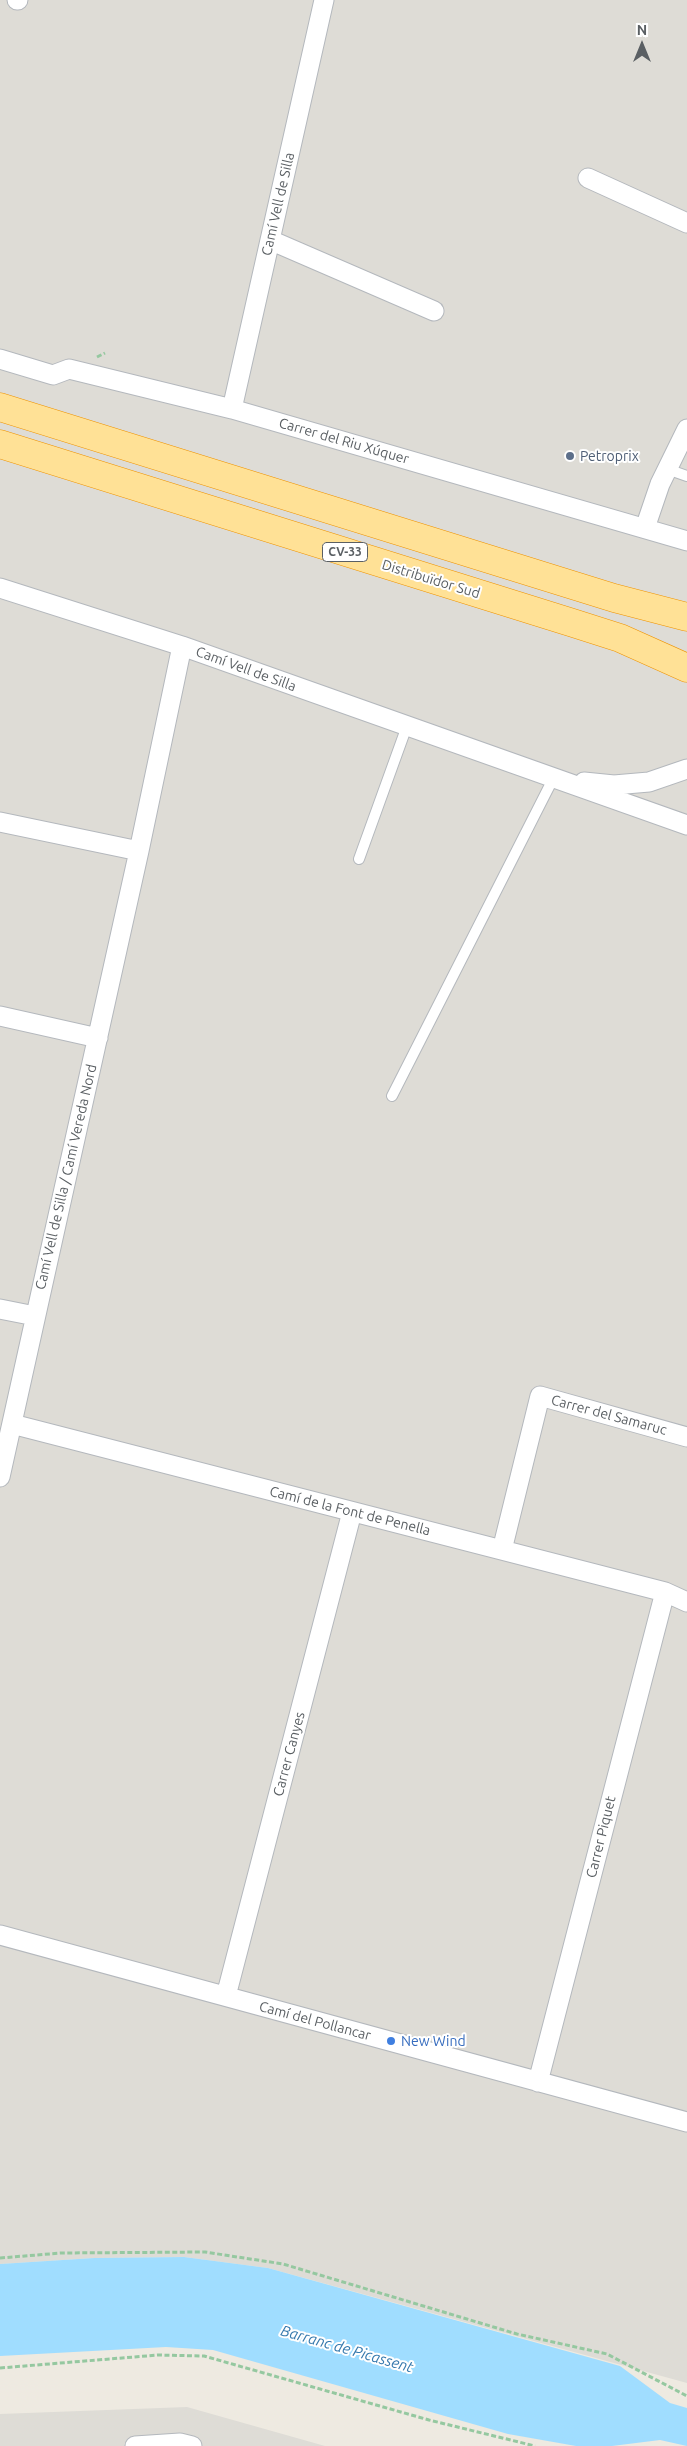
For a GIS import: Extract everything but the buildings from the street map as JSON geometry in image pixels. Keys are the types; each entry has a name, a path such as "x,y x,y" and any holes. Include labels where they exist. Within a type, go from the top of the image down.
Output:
{"highway":[{"name":"CV-33","path":"0,407 604,595 687,617"},
{"name":"Distribuïdor Sud","path":"0,444 574,623 635,644 687,668"}],"street":[{"name":"Camí Vell de Silla","path":"232,408 324,0"},
{"path":"588,178 687,223"},
{"path":"270,240 434,311"},
{"name":"Carrer del Riu Xúquer","path":"0,359 53,375 69,369 232,408 687,541"},
{"path":"645,528 660,484 687,429"},
{"path":"0,588 182,646"},
{"name":"Camí Vell de Silla","path":"98,1038 182,646 687,825"},
{"path":"553,779 614,785 650,782 687,769"},
{"path":"0,822 139,851"},
{"path":"0,1016 98,1038"},
{"name":"Camí Vell de Silla / Camí Vereda Nord","path":"0,1477 98,1038"},
{"path":"0,1309 35,1316"},
{"name":"Carrer del Samaruc","path":"502,1550 540,1396 687,1437"},
{"name":"Camí de la Font de Penella","path":"12,1424 665,1592 687,1602"},
{"name":"Carrer Canyes","path":"226,1996 352,1512"},
{"name":"Carrer Piquet","path":"538,2082 665,1592"},
{"name":"Camí del Pollancar","path":"0,1935 687,2122"},
{"path":"136,2446 180,2443 192,2446"}],"lane":[{"path":"667,469 687,476"},
{"path":"359,859 406,726"},
{"path":"392,1096 553,779"}],"path":[{"path":"0,2258 61,2254 205,2252 283,2264 517,2334 607,2354 687,2396"},
{"path":"0,2368 158,2354 204,2356 391,2410 535,2446"}],"shaded area":[{"path":"0,0 687,0 687,2383 268,2268 184,2257 94,2258 0,2264"},
{"path":"187,2407 325,2446 0,2446 0,2414"}],"water":[{"name":"Barranc de Picassent","path":"184,2257 268,2268 620,2366 670,2403 687,2408 687,2446 660,2440 612,2446 576,2446 508,2434 213,2350 166,2347 0,2356 0,2264 94,2258"}],"place":[{"name":"Petroprix","path":"570,456"},
{"name":"New Wind","path":"391,2041"}]}
